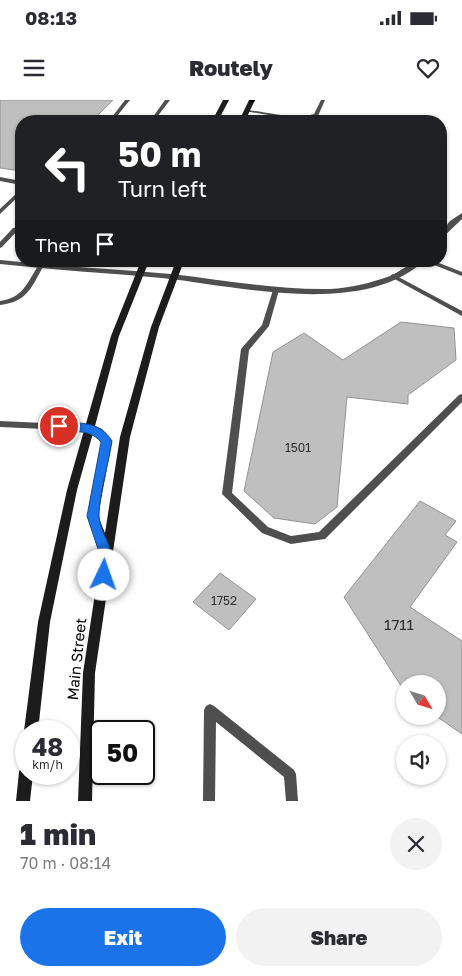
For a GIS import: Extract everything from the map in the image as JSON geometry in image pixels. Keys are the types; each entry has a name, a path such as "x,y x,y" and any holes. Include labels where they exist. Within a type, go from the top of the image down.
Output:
{"main road":[{"path":"218,115 226,100"},
{"path":"245,115 252,100"},
{"path":"32,720 44,622 72,490 115,336 142,267"},
{"name":"Main Street","path":"85,801 89,673 124,437 155,327 177,267"},
{"path":"89,428 99,432 107,441 93,516 107,555"},
{"path":"23,801 25,785"}],"street":[{"path":"447,229 462,215"},
{"path":"0,262 15,264"},
{"path":"40,267 172,277 276,290 351,288 393,276 409,267"}],"lane":[{"path":"116,115 128,100"},
{"path":"157,115 168,100"},
{"path":"314,115 323,100"},
{"path":"247,111 281,115"},
{"path":"0,179 15,182"},
{"path":"0,212 15,197"},
{"path":"0,200 10,202"},
{"path":"0,246 15,232"},
{"path":"0,303 13,302 21,297 40,267"},
{"path":"443,267 462,274"},
{"path":"393,276 462,314"},
{"path":"276,290 266,326 245,349 228,494 265,530 291,540 322,536 462,397"},
{"path":"0,424 89,428"},
{"path":"209,801 210,710 290,774 292,801"}],"building":[{"path":"0,100 113,100 98,115 15,115 15,170 0,168"},
{"path":"401,322 454,328 456,360 408,395 408,404 347,397 337,507 315,524 274,518 244,491 273,352 304,333 343,360"},
{"path":"420,501 456,521 445,535 457,542 410,607 462,641 462,734 446,723 446,675 396,675 396,678 344,597"},
{"path":"220,573 256,599 229,630 193,602"}],"route":[{"path":"59,426 89,428 99,432 107,441 102,458 93,516 107,555 104,575"}]}
